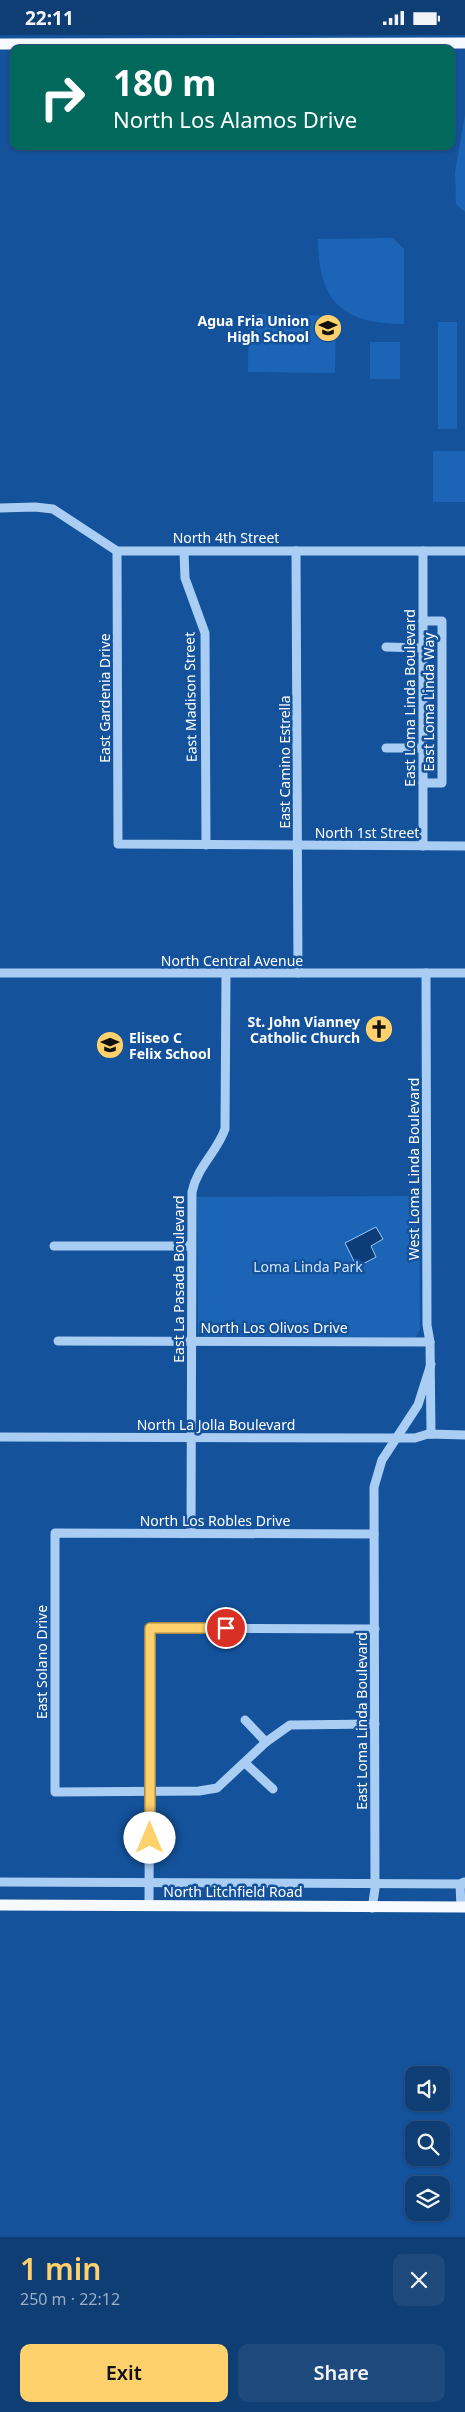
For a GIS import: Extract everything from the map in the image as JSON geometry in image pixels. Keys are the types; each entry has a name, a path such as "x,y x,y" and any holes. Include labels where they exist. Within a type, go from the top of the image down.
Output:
{"main road":[{"path":"0,44 465,43"},
{"name":"North Litchfield Road","path":"0,1905 463,1907"}],"street":[{"path":"0,508 35,507 53,509 117,551"},
{"name":"North 4th Street","path":"117,551 465,551"},
{"name":"East Gardenia Drive","path":"117,551 118,844"},
{"name":"East Madison Street","path":"184,551 185,578 205,633 206,845"},
{"name":"East Camino Estrella","path":"296,551 298,973"},
{"name":"East Loma Linda Boulevard","path":"423,551 423,846"},
{"name":"East Loma Linda Way","path":"423,621 442,621 442,783 423,783"},
{"path":"386,647 422,648"},
{"path":"386,748 423,748"},
{"name":"North 1st Street","path":"118,844 465,846"},
{"name":"North Central Avenue","path":"0,973 465,973"},
{"name":"West Loma Linda Boulevard","path":"426,973 427,1325 430,1342 431,1435"},
{"name":"East La Pasada Boulevard","path":"191,1533 191,1246 193,1183 199,1171 221,1140 225,1129 226,974"},
{"path":"54,1246 191,1246"},
{"name":"North Los Olivos Drive","path":"58,1341 430,1342"},
{"name":"West Loma Linda Boulevard","path":"374,1534 376,1479 382,1460 418,1405 430,1363"},
{"name":"North La Jolla Boulevard","path":"0,1437 415,1438 431,1435 465,1435"},
{"name":"North Los Robles Drive","path":"54,1533 374,1534"},
{"name":"East Solano Drive","path":"54,1533 55,1791 150,1791"},
{"name":"East Loma Linda Boulevard","path":"372,1908 375,1884 374,1534"},
{"path":"149,1906 150,1628 375,1629"},
{"path":"245,1720 266,1742"},
{"path":"150,1791 199,1791 217,1788 266,1742 290,1725 375,1724"},
{"path":"245,1763 273,1789"},
{"name":"North Litchfield Road","path":"0,1882 464,1883"},
{"path":"463,1907 464,1883"}],"green space":[{"path":"465,115 465,212 456,204 455,172"},
{"path":"393,238 404,249 404,324 383,323 364,319 338,305 329,293 319,260 318,239"},
{"path":"249,314 336,316 335,373 248,372"},
{"path":"438,322 457,322 457,429 438,429"},
{"path":"370,342 400,342 400,379 370,379"},
{"path":"433,451 465,451 465,502 433,502"},
{"name":"Loma Linda Park","path":"419,1196 420,1329 416,1337 205,1336 198,1333 197,1197"}],"shaded area":[{"path":"376,1227 383,1239 371,1246 376,1257 357,1267 345,1243"}],"place":[{"name":"Agua Fria Union High School","path":"328,328"},
{"name":"St. John Vianney Catholic Church","path":"379,1029"},
{"name":"Eliseo C Felix School","path":"110,1045"}],"route":[{"path":"150,1838 150,1628 226,1628"}]}
